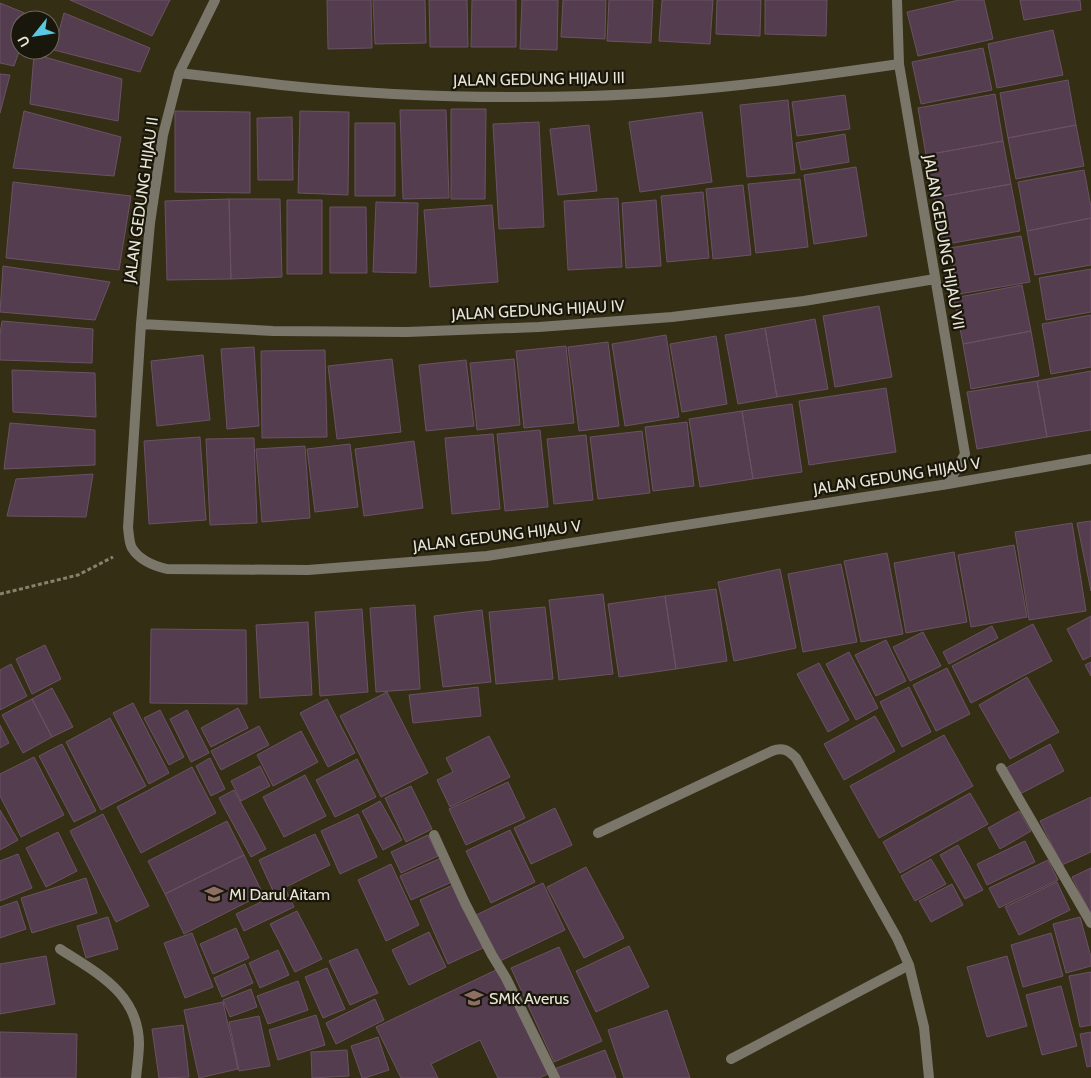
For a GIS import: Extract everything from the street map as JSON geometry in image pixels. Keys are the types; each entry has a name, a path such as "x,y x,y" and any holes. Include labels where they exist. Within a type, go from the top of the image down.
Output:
{"street":[{"name":"JALAN GEDUNG HIJAU II","path":"140,324 150,223 163,135 179,73 215,0"},
{"name":"JALAN GEDUNG HIJAU VII","path":"897,0 898,64 965,454 948,484"},
{"name":"JALAN GEDUNG HIJAU III","path":"179,73 282,85 385,93 488,97 572,96 694,90 797,79 898,64"},
{"name":"JALAN GEDUNG HIJAU IV","path":"140,324 273,331 368,332 539,327 690,315 804,301 935,280"},
{"path":"131,547 128,528 140,324"},
{"name":"JALAN GEDUNG HIJAU V","path":"131,547 141,558 154,566 168,570 308,570 487,556 948,484 1091,459"},
{"path":"598,833 772,751 779,749 789,752 796,758 897,938 909,965 924,1027 929,1078"},
{"path":"1001,768 1091,923"},
{"path":"434,835 465,903 506,978 555,1078"},
{"path":"60,949 110,983 125,998 137,1028 139,1043 136,1078"},
{"path":"731,1059 909,965"}],"path":[{"path":"0,594 78,575 131,547"}],"building":[{"path":"70,0 170,0 152,36"},
{"path":"327,0 371,0 372,48 328,49"},
{"path":"373,0 425,0 426,43 375,44"},
{"path":"429,0 467,0 468,47 430,47"},
{"path":"472,0 516,0 516,47 471,47"},
{"path":"522,0 558,0 557,50 520,49"},
{"path":"563,0 606,0 605,39 561,37"},
{"path":"609,0 653,0 651,43 607,41"},
{"path":"662,0 713,0 710,44 659,41"},
{"path":"717,0 761,0 760,36 716,34"},
{"path":"765,0 827,0 826,36 765,34"},
{"path":"959,0 984,0 993,39 918,56 907,12"},
{"path":"1020,0 1080,0 1081,10 1024,20"},
{"path":"0,3 17,10 10,10 10,60 16,60 14,66 0,63"},
{"path":"64,13 150,48 140,72 60,52 60,28"},
{"path":"1053,30 1063,75 997,88 988,44"},
{"path":"983,48 992,90 921,104 912,62"},
{"path":"34,60 55,60 122,79 118,121 30,104"},
{"path":"0,74 10,75 0,113"},
{"path":"1068,80 1076,125 1008,138 1000,93"},
{"path":"995,94 1003,141 926,155 918,108"},
{"path":"845,95 850,129 797,136 792,102"},
{"path":"788,100 795,173 747,177 740,105"},
{"path":"451,109 486,109 485,199 451,199"},
{"path":"400,110 446,110 449,198 403,199"},
{"path":"24,111 121,137 114,176 13,168"},
{"path":"175,111 250,112 250,193 175,192"},
{"path":"300,111 349,112 348,195 298,193"},
{"path":"702,112 712,182 640,192 629,122"},
{"path":"292,117 293,180 258,180 257,118"},
{"path":"539,122 544,227 499,229 493,124"},
{"path":"355,123 395,123 395,196 355,196"},
{"path":"589,125 597,191 558,195 550,129"},
{"path":"1076,125 1084,166 1016,179 1008,138"},
{"path":"845,134 849,162 801,170 796,143"},
{"path":"1003,141 1011,184 934,198 926,155"},
{"path":"856,167 867,236 814,244 804,175"},
{"path":"1084,170 1091,207 1091,218 1027,231 1018,182"},
{"path":"800,179 808,247 756,253 748,184"},
{"path":"13,182 131,196 119,270 6,258"},
{"path":"1011,184 1020,231 942,245 934,198"},
{"path":"743,185 751,255 713,259 706,189"},
{"path":"703,192 709,258 667,262 661,196"},
{"path":"618,198 622,267 568,270 564,201"},
{"path":"229,199 231,279 167,280 165,201"},
{"path":"229,199 280,199 282,277 231,279"},
{"path":"287,200 322,200 322,274 287,274"},
{"path":"656,200 661,266 626,268 622,203"},
{"path":"376,202 418,203 416,273 373,272"},
{"path":"492,205 498,282 430,287 424,210"},
{"path":"330,207 366,207 367,273 330,273"},
{"path":"1091,218 1091,265 1035,275 1027,231"},
{"path":"1021,236 1030,282 959,294 950,248"},
{"path":"3,266 110,282 95,320 0,312"},
{"path":"1091,269 1091,312 1046,320 1039,278"},
{"path":"1022,285 1031,331 963,344 954,298"},
{"path":"879,306 892,377 835,387 823,316"},
{"path":"1091,315 1091,367 1051,374 1042,324"},
{"path":"815,319 828,389 777,397 765,328"},
{"path":"2,321 93,329 92,363 0,360"},
{"path":"765,328 777,397 738,404 725,335"},
{"path":"1031,331 1039,376 971,389 963,344"},
{"path":"666,335 679,417 625,426 612,344"},
{"path":"716,336 727,404 682,412 670,344"},
{"path":"608,342 619,426 579,431 568,347"},
{"path":"566,346 574,423 524,428 516,351"},
{"path":"254,347 259,426 227,429 221,349"},
{"path":"325,350 327,437 262,438 261,351"},
{"path":"203,355 210,420 157,426 151,361"},
{"path":"392,359 401,432 337,439 328,366"},
{"path":"514,359 520,425 477,430 470,363"},
{"path":"466,360 474,426 426,431 419,365"},
{"path":"12,370 95,373 96,417 13,412"},
{"path":"1091,371 1091,430 1047,437 1037,381"},
{"path":"1037,381 1047,437 977,449 967,392"},
{"path":"886,388 896,452 809,465 799,401"},
{"path":"792,404 802,472 753,479 742,411"},
{"path":"742,411 753,479 700,487 689,419"},
{"path":"687,422 694,486 653,491 645,427"},
{"path":"10,423 95,430 95,465 4,469"},
{"path":"540,430 548,507 505,511 497,434"},
{"path":"642,431 650,493 598,499 590,437"},
{"path":"493,434 500,509 452,514 445,438"},
{"path":"586,435 593,500 554,504 547,439"},
{"path":"200,437 206,520 149,524 144,441"},
{"path":"254,438 257,523 210,525 206,439"},
{"path":"414,441 423,508 364,516 355,449"},
{"path":"350,444 358,507 315,512 307,449"},
{"path":"305,446 310,518 262,522 256,449"},
{"path":"93,474 86,517 7,516 16,479"},
{"path":"1091,521 1091,591 1077,523"},
{"path":"1072,523 1086,611 1029,620 1015,532"},
{"path":"1014,545 1027,617 971,627 958,555"},
{"path":"954,552 967,622 906,633 894,563"},
{"path":"887,553 903,634 861,642 844,561"},
{"path":"841,564 857,642 803,652 788,574"},
{"path":"780,569 796,648 734,661 718,582"},
{"path":"716,589 727,661 676,669 665,596"},
{"path":"603,594 613,674 559,680 549,600"},
{"path":"665,596 676,669 619,677 608,604"},
{"path":"415,605 420,689 376,692 370,608"},
{"path":"545,607 553,679 496,684 489,612"},
{"path":"362,609 368,692 320,696 315,612"},
{"path":"482,610 491,682 443,687 434,616"},
{"path":"1091,616 1091,656 1083,660 1067,629"},
{"path":"308,622 312,695 260,698 256,625"},
{"path":"1033,624 1052,661 971,703 952,666"},
{"path":"992,626 998,638 949,664 943,652"},
{"path":"151,629 246,630 247,704 150,703"},
{"path":"923,632 941,666 910,681 893,647"},
{"path":"886,640 906,681 876,696 855,655"},
{"path":"45,645 61,679 32,694 16,659"},
{"path":"849,652 878,708 856,720 826,664"},
{"path":"1091,662 1091,676 1085,665"},
{"path":"819,663 849,720 828,732 797,674"},
{"path":"11,664 27,696 0,710 0,670"},
{"path":"947,668 970,714 936,731 913,685"},
{"path":"1027,677 1059,732 1010,759 979,705"},
{"path":"478,687 481,716 413,723 409,695"},
{"path":"909,687 931,732 902,747 880,702"},
{"path":"52,688 73,727 52,737 32,699"},
{"path":"387,692 428,773 381,797 340,716"},
{"path":"32,699 52,737 23,753 2,715"},
{"path":"327,699 355,753 328,767 300,713"},
{"path":"133,703 169,773 149,784 113,713"},
{"path":"238,708 248,728 211,747 201,728"},
{"path":"160,710 184,757 169,765 144,718"},
{"path":"187,710 209,753 191,762 170,719"},
{"path":"875,716 895,751 844,780 824,744"},
{"path":"110,718 146,786 101,810 66,742"},
{"path":"0,725 9,743 0,748"},
{"path":"259,726 269,745 221,770 211,751"},
{"path":"301,731 318,762 273,786 257,755"},
{"path":"944,735 973,786 879,838 850,786"},
{"path":"489,736 510,777 450,807 437,780 453,772 446,758"},
{"path":"62,744 96,811 74,822 39,756"},
{"path":"1050,744 1064,771 1020,794 1006,768"},
{"path":"34,757 64,815 21,837 0,796 0,774"},
{"path":"210,758 225,789 211,796 196,766"},
{"path":"357,759 376,797 335,817 316,780"},
{"path":"260,766 270,786 241,801 231,781"},
{"path":"192,767 216,813 141,853 117,807"},
{"path":"305,775 326,816 284,837 263,797"},
{"path":"508,782 525,818 466,845 449,809"},
{"path":"411,786 432,829 406,842 385,798"},
{"path":"234,790 266,849 251,857 219,798"},
{"path":"970,793 988,824 900,873 883,842"},
{"path":"1091,797 1091,852 1062,865 1040,821"},
{"path":"380,801 402,840 383,850 362,811"},
{"path":"555,808 572,845 531,864 514,828"},
{"path":"0,810 18,840 0,850"},
{"path":"1019,811 1031,831 1000,849 988,828"},
{"path":"103,814 149,906 116,922 70,831"},
{"path":"358,814 377,857 340,874 321,831"},
{"path":"227,821 244,855 165,894 148,861"},
{"path":"510,830 535,882 491,903 466,851"},
{"path":"58,832 77,871 46,887 26,848"},
{"path":"315,834 330,865 274,893 259,860"},
{"path":"428,835 438,856 401,873 391,852"},
{"path":"1025,841 1035,862 987,885 977,864"},
{"path":"958,845 983,890 965,899 940,855"},
{"path":"18,854 32,888 0,901 0,861"},
{"name":"MI Darul Aitam","path":"244,855 263,894 184,934 165,894"},
{"path":"441,858 452,882 411,900 400,876"},
{"path":"931,859 946,884 915,901 901,876"},
{"path":"1048,860 1058,880 999,908 989,888"},
{"path":"391,864 419,925 386,941 358,880"},
{"path":"586,867 624,938 584,958 547,887"},
{"path":"1091,868 1091,915 1072,877"},
{"path":"86,878 97,913 32,933 21,898"},
{"path":"1057,882 1070,910 1019,935 1005,907"},
{"path":"543,883 565,930 498,962 476,915"},
{"path":"455,884 483,948 448,964 420,900"},
{"path":"952,884 963,905 931,922 919,901"},
{"path":"286,890 294,907 244,931 236,914"},
{"path":"17,901 26,929 0,938 0,907"},
{"path":"297,911 322,959 295,972 270,924"},
{"path":"108,917 118,949 86,958 77,926"},
{"path":"1080,917 1091,957 1091,966 1066,973 1053,924"},
{"path":"236,928 249,958 213,974 200,944"},
{"path":"429,932 446,967 409,985 392,950"},
{"path":"192,933 213,987 185,998 164,943"},
{"path":"1051,933 1063,976 1023,987 1011,945"},
{"path":"629,946 649,987 596,1012 576,971"},
{"path":"559,947 602,1041 554,1062 511,968"},
{"path":"357,949 378,993 350,1005 329,961"},
{"path":"278,950 289,975 260,988 249,963"},
{"path":"46,956 55,1004 0,1014 0,964"},
{"path":"1007,956 1027,1026 987,1037 967,967"},
{"path":"245,964 253,983 222,997 214,978"},
{"path":"327,968 345,1009 323,1018 305,977"},
{"name":"SMK Averus","path":"498,969 548,1074 539,1078 498,1078 480,1040 431,1064 438,1078 401,1078 376,1027"},
{"path":"1091,972 1091,1025 1080,1027 1069,976"},
{"path":"298,981 308,1010 268,1024 257,996"},
{"path":"1061,986 1077,1046 1042,1055 1026,995"},
{"path":"251,989 257,1007 230,1017 223,1000"},
{"path":"375,999 384,1020 336,1044 326,1023"},
{"path":"223,1002 238,1069 199,1078 184,1010"},
{"path":"667,1010 690,1078 624,1078 608,1030"},
{"path":"316,1015 325,1045 278,1060 269,1030"},
{"path":"259,1016 270,1066 239,1071 229,1022"},
{"path":"183,1025 189,1077 159,1078 152,1029"},
{"path":"0,1032 77,1034 76,1078 0,1078"},
{"path":"1091,1032 1091,1066 1087,1067 1080,1034"},
{"path":"378,1037 389,1070 362,1078 351,1046"},
{"path":"347,1050 349,1076 312,1078 311,1052"},
{"path":"605,1050 616,1078 557,1078 554,1069"}],"place":[{"name":"MI Darul Aitam","path":"214,894"},
{"name":"SMK Averus","path":"474,998"}]}
